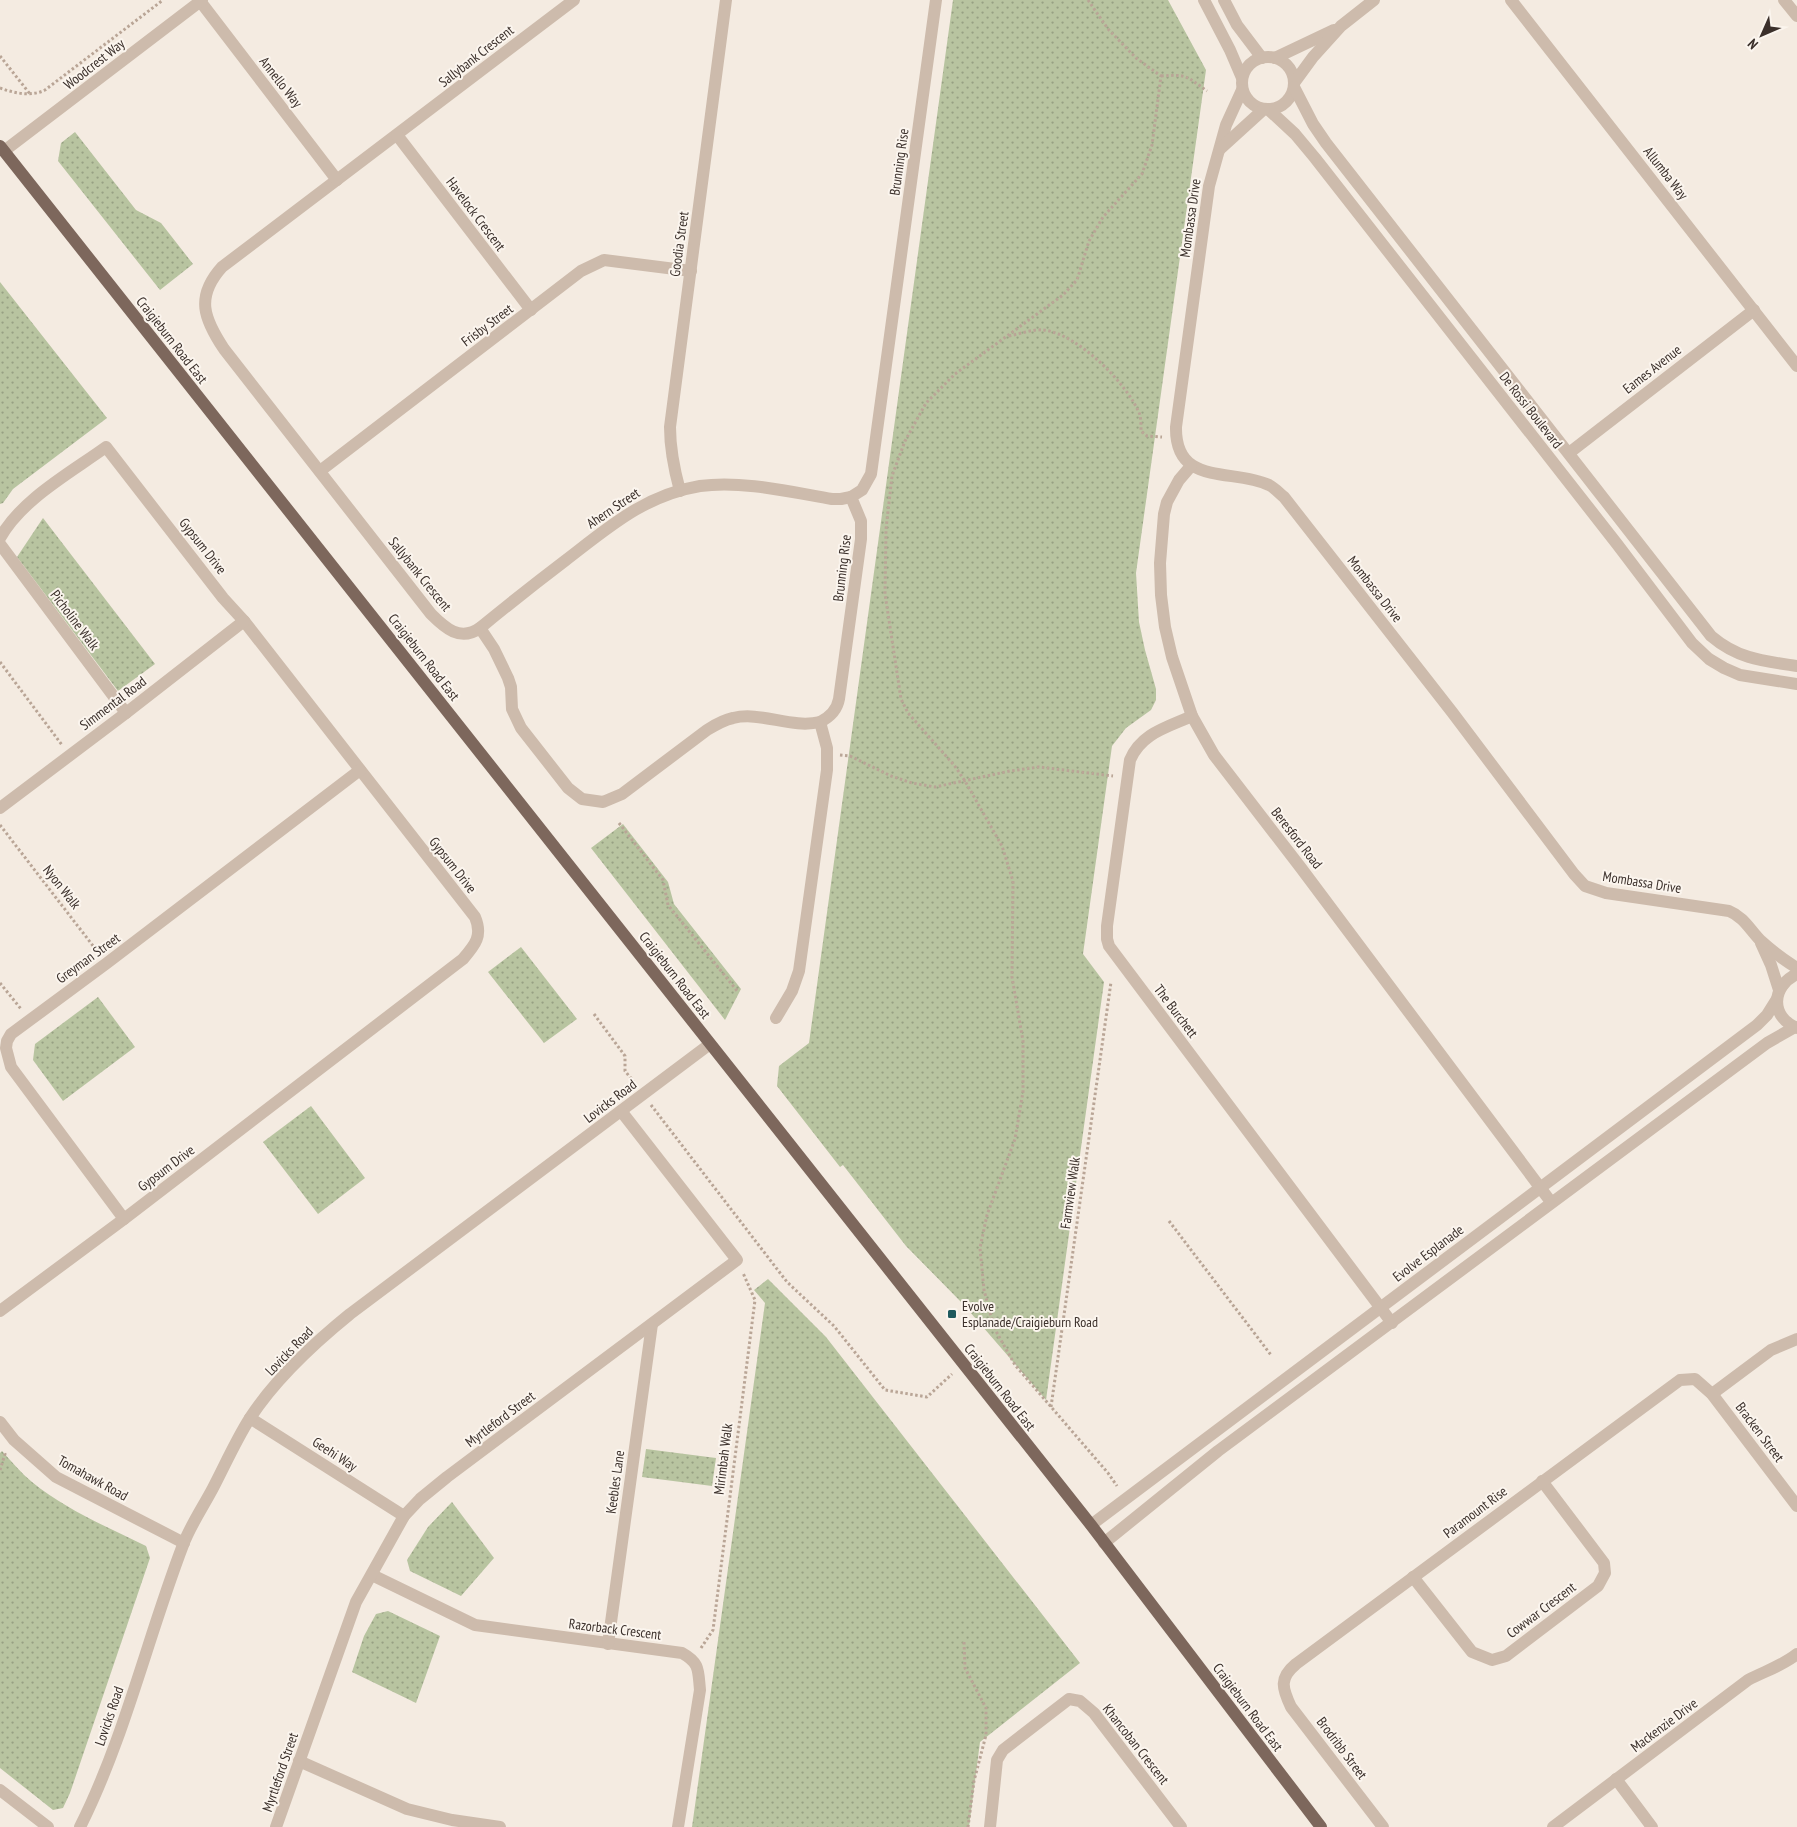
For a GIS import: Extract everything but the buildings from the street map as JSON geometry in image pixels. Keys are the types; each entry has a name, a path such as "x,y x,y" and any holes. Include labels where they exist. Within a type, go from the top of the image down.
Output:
{"main road":[{"name":"Craigieburn Road East","path":"2,148 1091,1525 1321,1827"}],"street":[{"name":"Sallybank Crescent","path":"480,628 461,634 449,630 442,625 220,343 207,318 205,299 211,280 222,268 574,0"},
{"name":"Goodia Street","path":"680,491 673,467 670,427 726,0"},
{"name":"Brunning Rise","path":"820,722 838,706 860,548 861,521 851,497 862,490 871,474 936,0"},
{"path":"1204,0 1222,34 1242,84 1245,97 1256,107 1266,109 1278,108 1285,103 1291,96 1294,85 1313,57 1341,26 1374,0"},
{"path":"1224,0 1237,25 1269,58 1289,67 1294,85"},
{"name":"Allumba Way","path":"1510,0 1797,366"},
{"path":"1784,0 1797,16"},
{"name":"Woodcrest Way","path":"2,148 201,1"},
{"name":"Annello Way","path":"201,1 338,180"},
{"path":"1242,84 1249,65 1341,26"},
{"name":"Mombassa Drive","path":"1242,84 1226,125 1209,186 1178,418 1177,438 1182,454 1191,466 1204,472 1260,481 1271,486 1284,497 1585,886 1606,893 1729,911 1741,918 1760,940 1782,959 1797,968"},
{"name":"De Rossi Boulevard","path":"1294,85 1313,124 1326,143 1711,636 1722,645 1744,656 1797,666"},
{"name":"Mombassa Drive","path":"1220,149 1266,109"},
{"name":"De Rossi Boulevard","path":"1266,109 1295,134 1310,152 1611,536 1692,643 1709,659 1740,675 1797,684"},
{"name":"Havelock Crescent","path":"397,136 531,310"},
{"name":"Frisby Street","path":"320,472 581,271 604,260 618,260 691,271"},
{"name":"Eames Avenue","path":"1569,453 1754,310"},
{"name":"Gypsum Drive","path":"0,538 7,525 32,501 106,447 475,917 479,935 472,948 462,959 0,1311"},
{"name":"Beresford Road","path":"1191,466 1172,491 1167,502 1162,532 1160,563 1165,627 1172,657 1192,716 1214,755 1302,868 1551,1202"},
{"name":"Ahern Street","path":"480,628 623,517 655,498 700,486 722,484 759,487 832,499 851,497"},
{"name":"Picholine Walk","path":"0,544 126,713"},
{"name":"Simmental Road","path":"0,808 244,621"},
{"path":"480,628 506,673 511,687 512,708 521,728 568,788 582,799 603,802 622,794 720,722 748,716 800,724 820,722 825,738 827,770 798,971 792,991 776,1018"},
{"name":"The Burchett","path":"1192,716 1151,734 1144,739 1130,760 1107,926 1109,946 1392,1323"},
{"name":"Greyman Street","path":"124,1218 11,1067 3,1049 7,1041 11,1034 28,1020 107,963 360,770"},
{"name":"Mombassa Drive","path":"1760,940 1772,965 1778,994 1778,1008 1781,1016 1796,1028"},
{"name":"Evolve Esplanade","path":"1091,1525 1757,1025 1767,1015 1784,982 1797,974"},
{"path":"1104,1543 1211,1456 1392,1323 1551,1202 1766,1043 1796,1028"},
{"name":"Lovicks Road","path":"80,1827 97,1794 126,1716 148,1642 184,1543 250,1418 273,1389 310,1347 343,1320 710,1044"},
{"path":"621,1111 736,1260"},
{"name":"Myrtleford Street","path":"276,1827 356,1602 404,1516 420,1499 447,1477 736,1260"},
{"name":"Keebles Lane","path":"608,1644 652,1324"},
{"path":"1712,1394 1771,1350 1797,1339"},
{"name":"Bracken Street","path":"1695,1379 1712,1394 1797,1506"},
{"name":"Paramount Rise","path":"1283,1684 1287,1671 1542,1481 1680,1380 1695,1379"},
{"name":"Geehi Way","path":"250,1418 404,1516"},
{"name":"Tomahawk Road","path":"0,1422 14,1440 56,1477 184,1543"},
{"name":"Cowwar Crescent","path":"1413,1577 1472,1652 1492,1660 1506,1656 1598,1586 1605,1573 1604,1562 1542,1481"},
{"name":"Razorback Crescent","path":"372,1575 476,1624 682,1653 693,1659"},
{"name":"Mackenzie Drive","path":"1553,1827 1748,1680 1766,1670 1782,1666 1796,1657"},
{"path":"678,1827 700,1690 699,1672 693,1659"},
{"name":"Brodribb Street","path":"1283,1684 1285,1695 1291,1707 1383,1827"},
{"name":"Khancoban Crescent","path":"990,1827 997,1760 1003,1750 1069,1698 1080,1701 1094,1713 1181,1827"},
{"path":"299,1761 407,1808 452,1824 500,1827"},
{"path":"1616,1779 1652,1827"},
{"path":"0,1790 48,1827"}],"path":[{"path":"0,88 8,91 38,94 163,0"},
{"path":"1088,0 1108,29 1136,58 1161,76 1181,74 1207,91"},
{"path":"0,56 30,94"},
{"path":"1125,1499 1108,1473 1006,1351 997,1333 984,1290 980,1248 982,1232 1015,1139 1022,1092 1023,1041 1012,977 1013,881 1002,846 965,781 954,765 908,713 901,699 885,594 886,530 892,476 905,440 926,403 955,374 1063,295 1077,280 1089,241 1103,217 1142,174 1152,145 1161,76"},
{"path":"1008,336 1043,330 1067,338 1103,364 1124,388 1140,416 1141,431 1147,436 1177,438"},
{"path":"0,662 69,756"},
{"path":"827,754 850,756 891,776 912,783 935,786 1039,767 1128,777"},
{"path":"619,824 663,880 668,905 738,992"},
{"name":"Nyon Walk","path":"0,825 107,963"},
{"path":"0,982 28,1020"},
{"name":"Farmview Walk","path":"1051,1407 1111,982"},
{"path":"594,1014 625,1056 625,1071 787,1282 834,1326 885,1390 926,1397 963,1364"},
{"path":"1169,1220 1271,1355"},
{"name":"Mirimbah Walk","path":"693,1659 713,1630 755,1300 736,1260"},
{"path":"0,1470 5,1454"},
{"path":"964,1642 965,1668 986,1708 986,1735 974,1781 968,1827"}],"green space":[{"path":"953,0 1168,0 1206,70 1136,573 1139,622 1156,689 1156,700 1151,710 1126,728 1112,746 1083,954 1104,982 1046,1400 963,1304 906,1246 843,1165 840,1167 777,1086 779,1066 809,1043"},
{"path":"75,132 136,210 161,223 193,264 160,290 58,161 61,143"},
{"path":"0,282 107,418 13,489 3,503 0,504"},
{"path":"43,518 155,664 118,691 17,557"},
{"path":"623,824 668,882 674,904 741,989 725,1020 591,848"},
{"path":"521,947 577,1019 544,1043 488,972"},
{"path":"98,997 135,1047 63,1101 33,1060 35,1044"},
{"path":"311,1106 365,1178 318,1214 263,1142"},
{"path":"768,1279 826,1337 1080,1663 980,1742 969,1827 692,1827 765,1303 754,1290"},
{"path":"646,1449 716,1458 712,1486 642,1477"},
{"path":"2,1451 24,1475 45,1492 87,1517 146,1546 150,1558 70,1793 63,1808 53,1810 0,1768 0,1453"},
{"path":"452,1502 494,1558 461,1596 410,1571 407,1560 428,1527"},
{"path":"388,1611 440,1636 416,1703 352,1672 364,1636 376,1614"}],"place":[{"name":"Evolve Esplanade/Craigieburn Road","path":"952,1314"}]}
